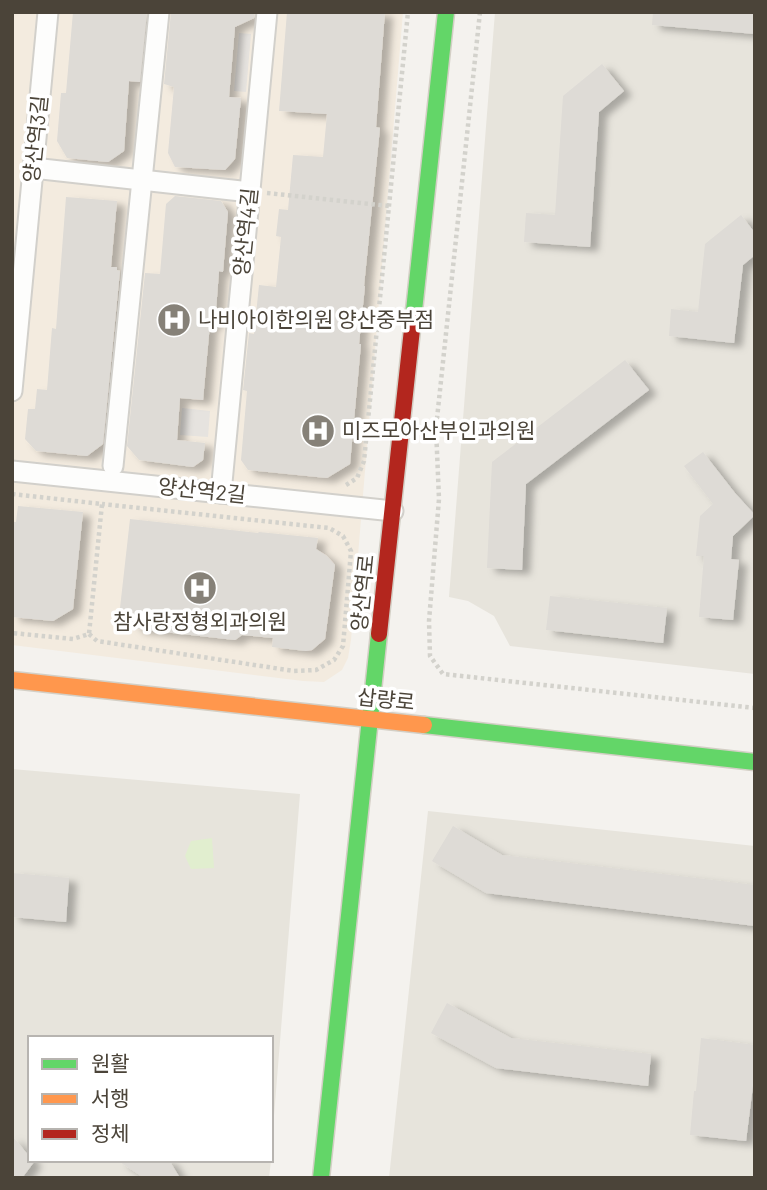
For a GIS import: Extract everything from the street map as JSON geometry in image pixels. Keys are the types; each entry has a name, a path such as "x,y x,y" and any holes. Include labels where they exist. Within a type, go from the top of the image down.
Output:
{"street":[{"name":"양산역3길","path":"12,391 48,12"},
{"path":"113,467 159,12"},
{"name":"양산역4길","path":"220,493 255,192 267,12"},
{"name":"양산역로","path":"321,1178 446,12"},
{"path":"33,168 255,192"},
{"name":"양산역2길","path":"12,471 393,511"},
{"name":"삽량로","path":"12,680 755,762"}],"path":[{"path":"357,478 364,461 408,12"},
{"path":"480,12 436,428 439,499 429,621 430,656 443,674 755,708"},
{"path":"255,192 389,206"},
{"path":"12,494 329,528 343,536 351,551 343,646 334,660 316,670 293,671 97,641 89,634"},
{"path":"89,634 102,504"},
{"path":"12,633 73,639 89,634"}],"shaded area":[{"path":"12,12 403,12 351,640 348,658 342,670 324,682 12,645"},
{"path":"495,12 755,12 755,674 510,646 494,616 468,601 449,597"},
{"path":"239,33 251,34 246,92 234,91"},
{"path":"182,408 210,411 208,437 180,435"},
{"path":"12,769 300,794 273,1128 273,1036 28,1036 28,1162 271,1162 269,1178 12,1178"},
{"path":"428,811 755,846 755,1178 389,1178"}],"green space":[{"path":"212,838 214,868 191,869 185,856 191,841"}],"building":[{"path":"73,12 147,12 140,82 129,81 124,151 108,162 67,158 57,141 61,93 66,93"},
{"path":"171,12 255,12 254,18 235,27 229,97 241,98 235,159 225,170 175,167 168,153 174,87 164,84"},
{"path":"287,12 385,12 376,127 380,128 350,464 327,478 248,470 241,460 247,391 243,390 249,333 254,334 259,285 276,287 281,237 276,236 279,209 288,210 293,155 323,157 327,114 279,111"},
{"path":"653,12 755,12 755,34 652,25"},
{"path":"602,64 624,91 599,112 590,247 524,242 526,213 555,215 563,96"},
{"path":"175,196 221,201 228,212 223,272 219,271 215,324 210,324 203,400 180,398 177,440 205,443 203,460 193,467 139,460 127,446 145,273 160,274 166,204"},
{"path":"66,197 117,201 111,267 117,267 120,271 103,444 87,456 36,451 25,439 28,409 35,409 37,389 47,390 52,328 56,329"},
{"path":"741,215 755,233 755,255 743,265 734,343 669,336 671,309 698,312 705,244"},
{"path":"625,360 649,390 526,484 522,570 487,568 492,462"},
{"path":"703,452 755,515 733,536 731,559 739,560 733,620 699,617 704,556 696,556 700,516 713,504 684,466"},
{"path":"18,506 83,512 73,609 53,621 12,617 12,522 16,522"},
{"path":"130,519 318,538 316,549 335,565 325,639 312,650 306,651 272,647 273,638 242,635 235,640 137,629 120,608"},
{"path":"550,596 667,608 663,643 546,630"},
{"path":"453,826 502,855 755,885 755,926 486,893 432,861"},
{"path":"12,873 69,878 66,922 12,917"},
{"path":"447,1003 511,1038 651,1054 648,1086 496,1068 431,1033"},
{"path":"701,1038 755,1045 755,1070 746,1141 690,1135"},
{"path":"12,1136 28,1155 28,1162 34,1162 22,1178 12,1178"},
{"path":"120,1162 170,1162 180,1178 144,1178"}],"traffic: fast":[{"path":"413,320 446,12"},
{"path":"321,1178 379,634"},
{"path":"424,725 755,762"}],"traffic: slow":[{"path":"12,680 424,725"}],"traffic: jam":[{"path":"379,634 413,320"}],"place":[{"name":"나비아이한의원 양산중부점","path":"174,320"},
{"name":"미즈모아산부인과의원","path":"318,431"},
{"name":"참사랑정형외과의원","path":"200,588"}]}
